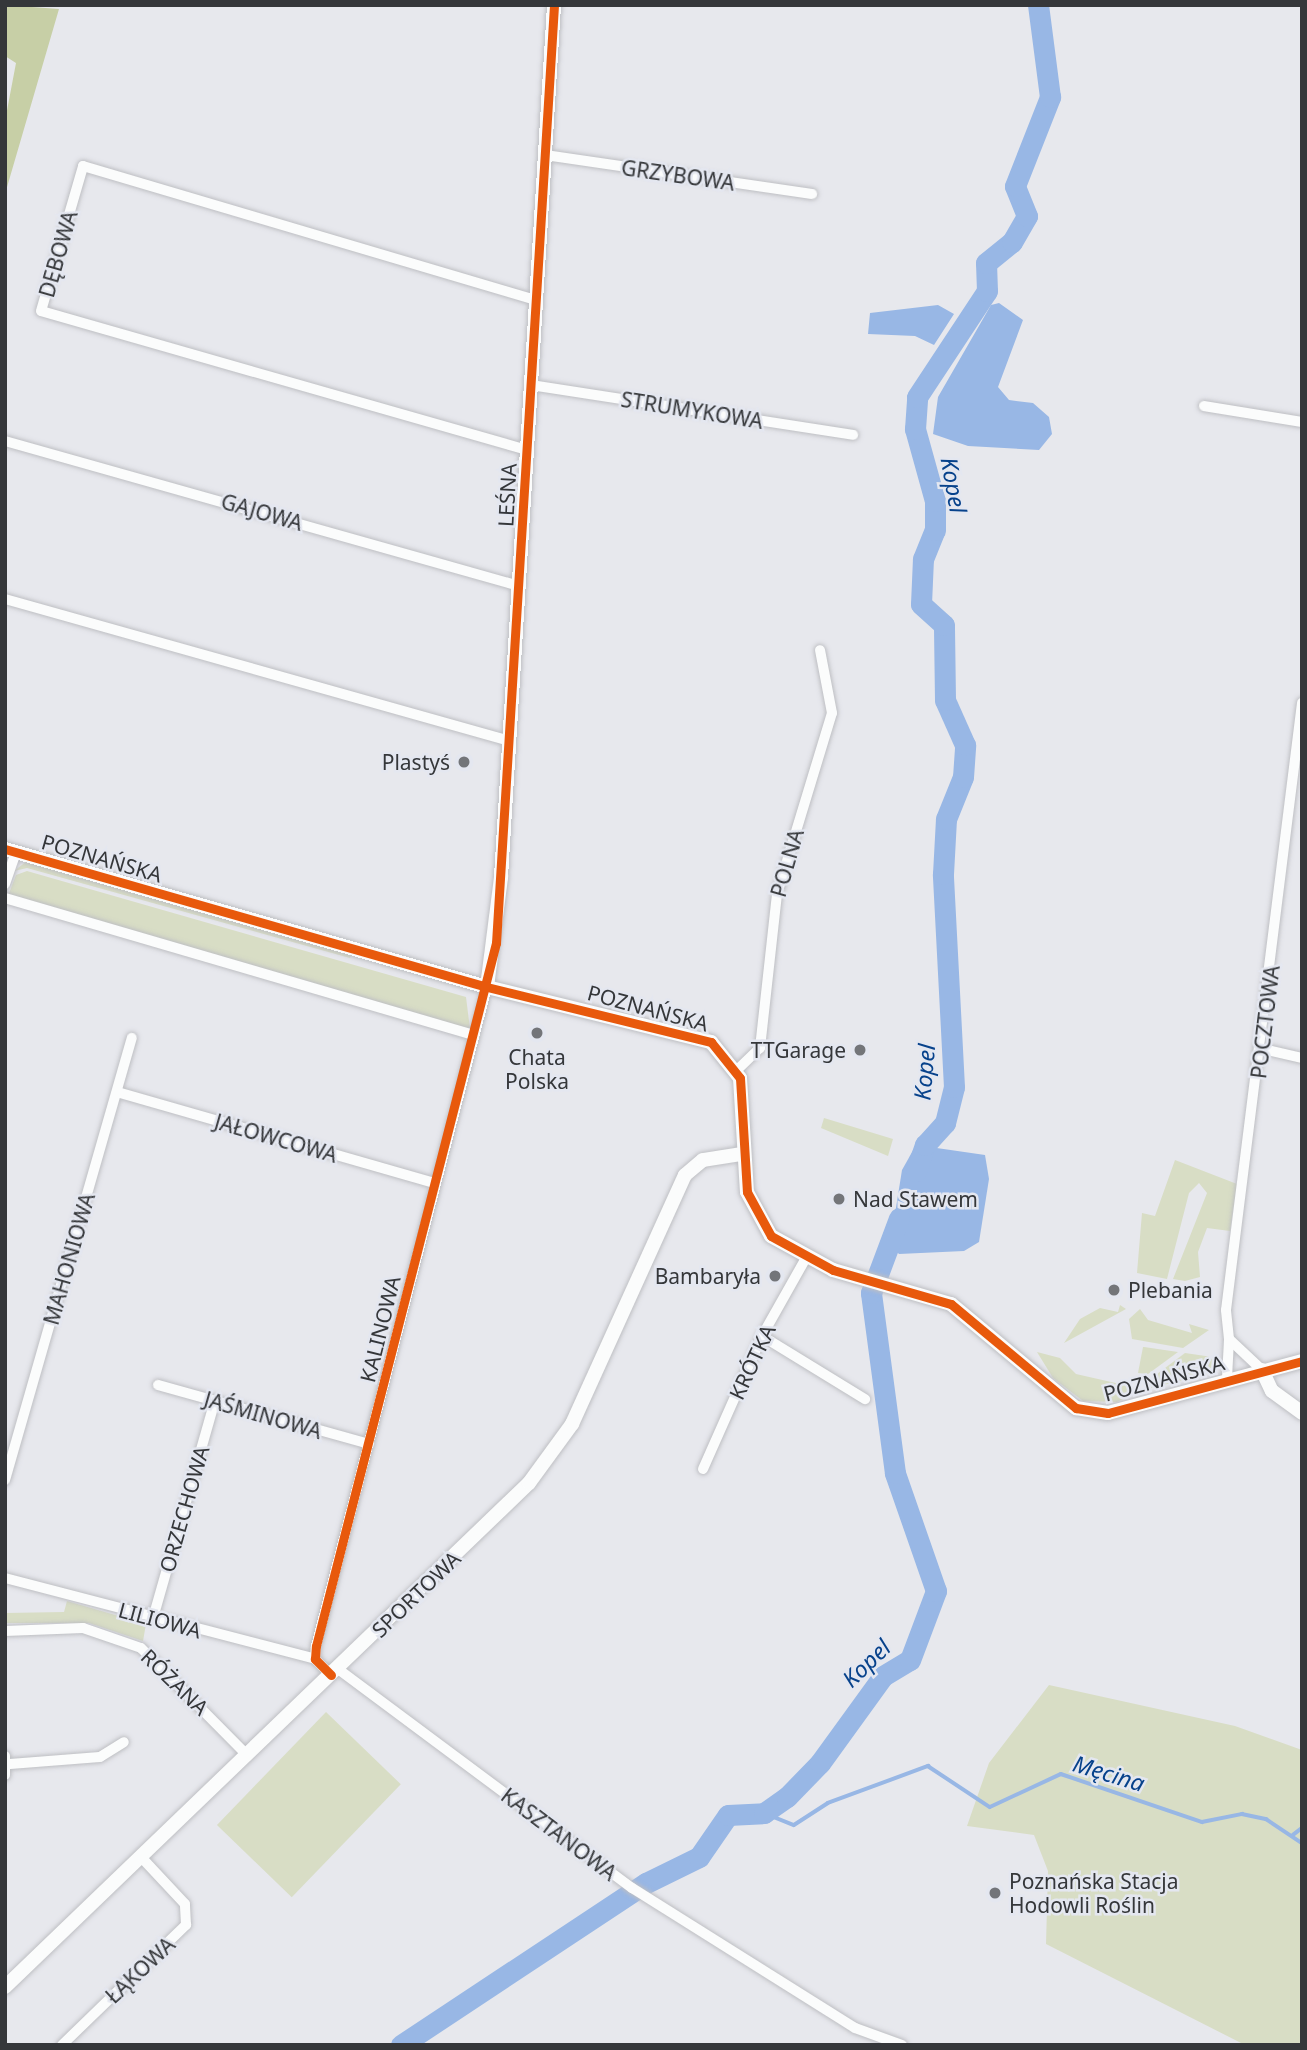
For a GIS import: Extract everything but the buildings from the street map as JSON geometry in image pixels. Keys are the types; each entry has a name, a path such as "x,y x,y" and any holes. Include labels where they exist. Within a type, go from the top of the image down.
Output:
{"street":[{"name":"LEŚNA","path":"487,987 496,943 510,741 554,5"},
{"name":"GRZYBOWA","path":"545,155 812,194"},
{"name":"DĘBOWA","path":"527,450 41,311 83,166 536,300"},
{"name":"STRUMYKOWA","path":"531,385 853,435"},
{"path":"1205,406 1302,422"},
{"name":"GAJOWA","path":"5,441 519,586"},
{"path":"5,599 510,741"},
{"name":"POLNA","path":"737,1070 760,1048 777,894 832,713 820,650"},
{"name":"POCZTOWA","path":"1227,1378 1229,1339 1226,1310 1263,1049 1302,703"},
{"path":"5,884 11,850"},
{"name":"POZNAŃSKA","path":"11,850 487,987 697,1036 724,1051 737,1070 747,1192 760,1223 806,1258 951,1304 1083,1411 1108,1413 1227,1378 1302,1361"},
{"path":"5,898 474,1035"},
{"name":"KALINOWA","path":"315,1659 487,987"},
{"name":"MAHONIOWA","path":"5,1480 132,1038"},
{"path":"1263,1049 1302,1058"},
{"name":"JAŁOWCOWA","path":"117,1092 435,1184"},
{"name":"SPORTOWA","path":"5,1987 493,1520 558,1446 685,1175 703,1160 742,1154"},
{"name":"KRÓTKA","path":"703,1469 761,1336 806,1258"},
{"path":"761,1336 865,1399"},
{"path":"1229,1339 1262,1370 1272,1391 1302,1413"},
{"name":"JAŚMINOWA","path":"158,1385 369,1444"},
{"name":"ORZECHOWA","path":"153,1618 215,1401"},
{"name":"LILIOWA","path":"5,1578 315,1659"},
{"name":"RÓŻANA","path":"5,1631 83,1628 141,1648 247,1755"},
{"path":"315,1659 335,1672"},
{"name":"KASZTANOWA","path":"335,1672 648,1899 790,1985 855,2028 902,2045"},
{"path":"7,1765 100,1757 124,1742"},
{"name":"ŁĄKOWA","path":"62,2045 186,1925 185,1905 141,1857"}],"green space":[{"path":"5,5 59,9 5,194 5,121 16,63 5,56"},
{"path":"27,861 352,953 350,958 27,868 14,871"},
{"path":"27,871 466,997 470,1029 8,896 16,875"},
{"path":"824,1118 893,1139 888,1156 821,1128"},
{"path":"1175,1160 1237,1184 1230,1231 1207,1228 1198,1252 1200,1277 1185,1281 1173,1279 1207,1193 1199,1183 1189,1193 1167,1279 1137,1273 1142,1213 1155,1216"},
{"path":"1120,1305 1126,1309 1064,1343 1080,1319 1100,1308 1118,1312"},
{"path":"1140,1309 1148,1320 1192,1333 1189,1324 1209,1330 1183,1348 1132,1339 1129,1319"},
{"path":"1143,1347 1178,1352 1148,1374 1138,1373"},
{"path":"1037,1352 1060,1358 1076,1374 1142,1389 1117,1402 1083,1401 1053,1378"},
{"path":"1185,1353 1219,1358 1216,1372 1151,1388 1153,1377"},
{"path":"67,1601 146,1624 143,1641 89,1623 5,1623 5,1613 64,1612"},
{"path":"1049,1685 1235,1726 1302,1750 1302,2045 1245,2045 1046,1944 1048,1871 1034,1835 967,1826 989,1763"},
{"path":"326,1712 401,1784 292,1897 217,1825"}],"water":[{"path":"999,303 1023,320 998,387 1009,400 1033,403 1049,417 1052,434 1039,450 968,446 933,434 938,397 991,305"},
{"path":"938,305 954,314 934,345 915,336 868,334 870,313"},
{"path":"916,1145 985,1155 989,1179 979,1242 964,1251 899,1254 890,1245 902,1170"}],"waterway":[{"name":"Kopel","path":"916,1171 925,1145 945,1123 954,1087 943,874 946,819 963,777 965,745 945,700 944,625 921,604 923,559 935,530 935,501 915,429 917,397 987,291 986,263 1012,242 1027,216 1015,186 1050,97 1038,5"},
{"name":"Kopel","path":"401,2045 646,1883 699,1857 728,1815 764,1813 787,1797 820,1763 883,1676 910,1660 936,1591 895,1473 871,1293 899,1218"},
{"name":"Męcina","path":"764,1813 794,1825 828,1803 928,1766 990,1807 1061,1774 1202,1822 1242,1814 1266,1819 1302,1843"},
{"path":"1293,1835 1302,1828"}],"cycle path":[{"path":"331,1675 315,1659 316,1646 496,943 554,5"},
{"path":"5,849 487,987 711,1042 740,1078 747,1192 771,1236 833,1270 951,1304 1076,1408 1108,1413 1302,1361"}],"place":[{"name":"Plastyś","path":"464,762"},
{"name":"Chata Polska","path":"537,1033"},
{"name":"TTGarage","path":"860,1050"},
{"name":"Nad Stawem","path":"839,1199"},
{"name":"Bambaryła","path":"775,1276"},
{"name":"Plebania","path":"1114,1290"},
{"name":"Poznańska Stacja Hodowli Roślin","path":"995,1893"}]}
